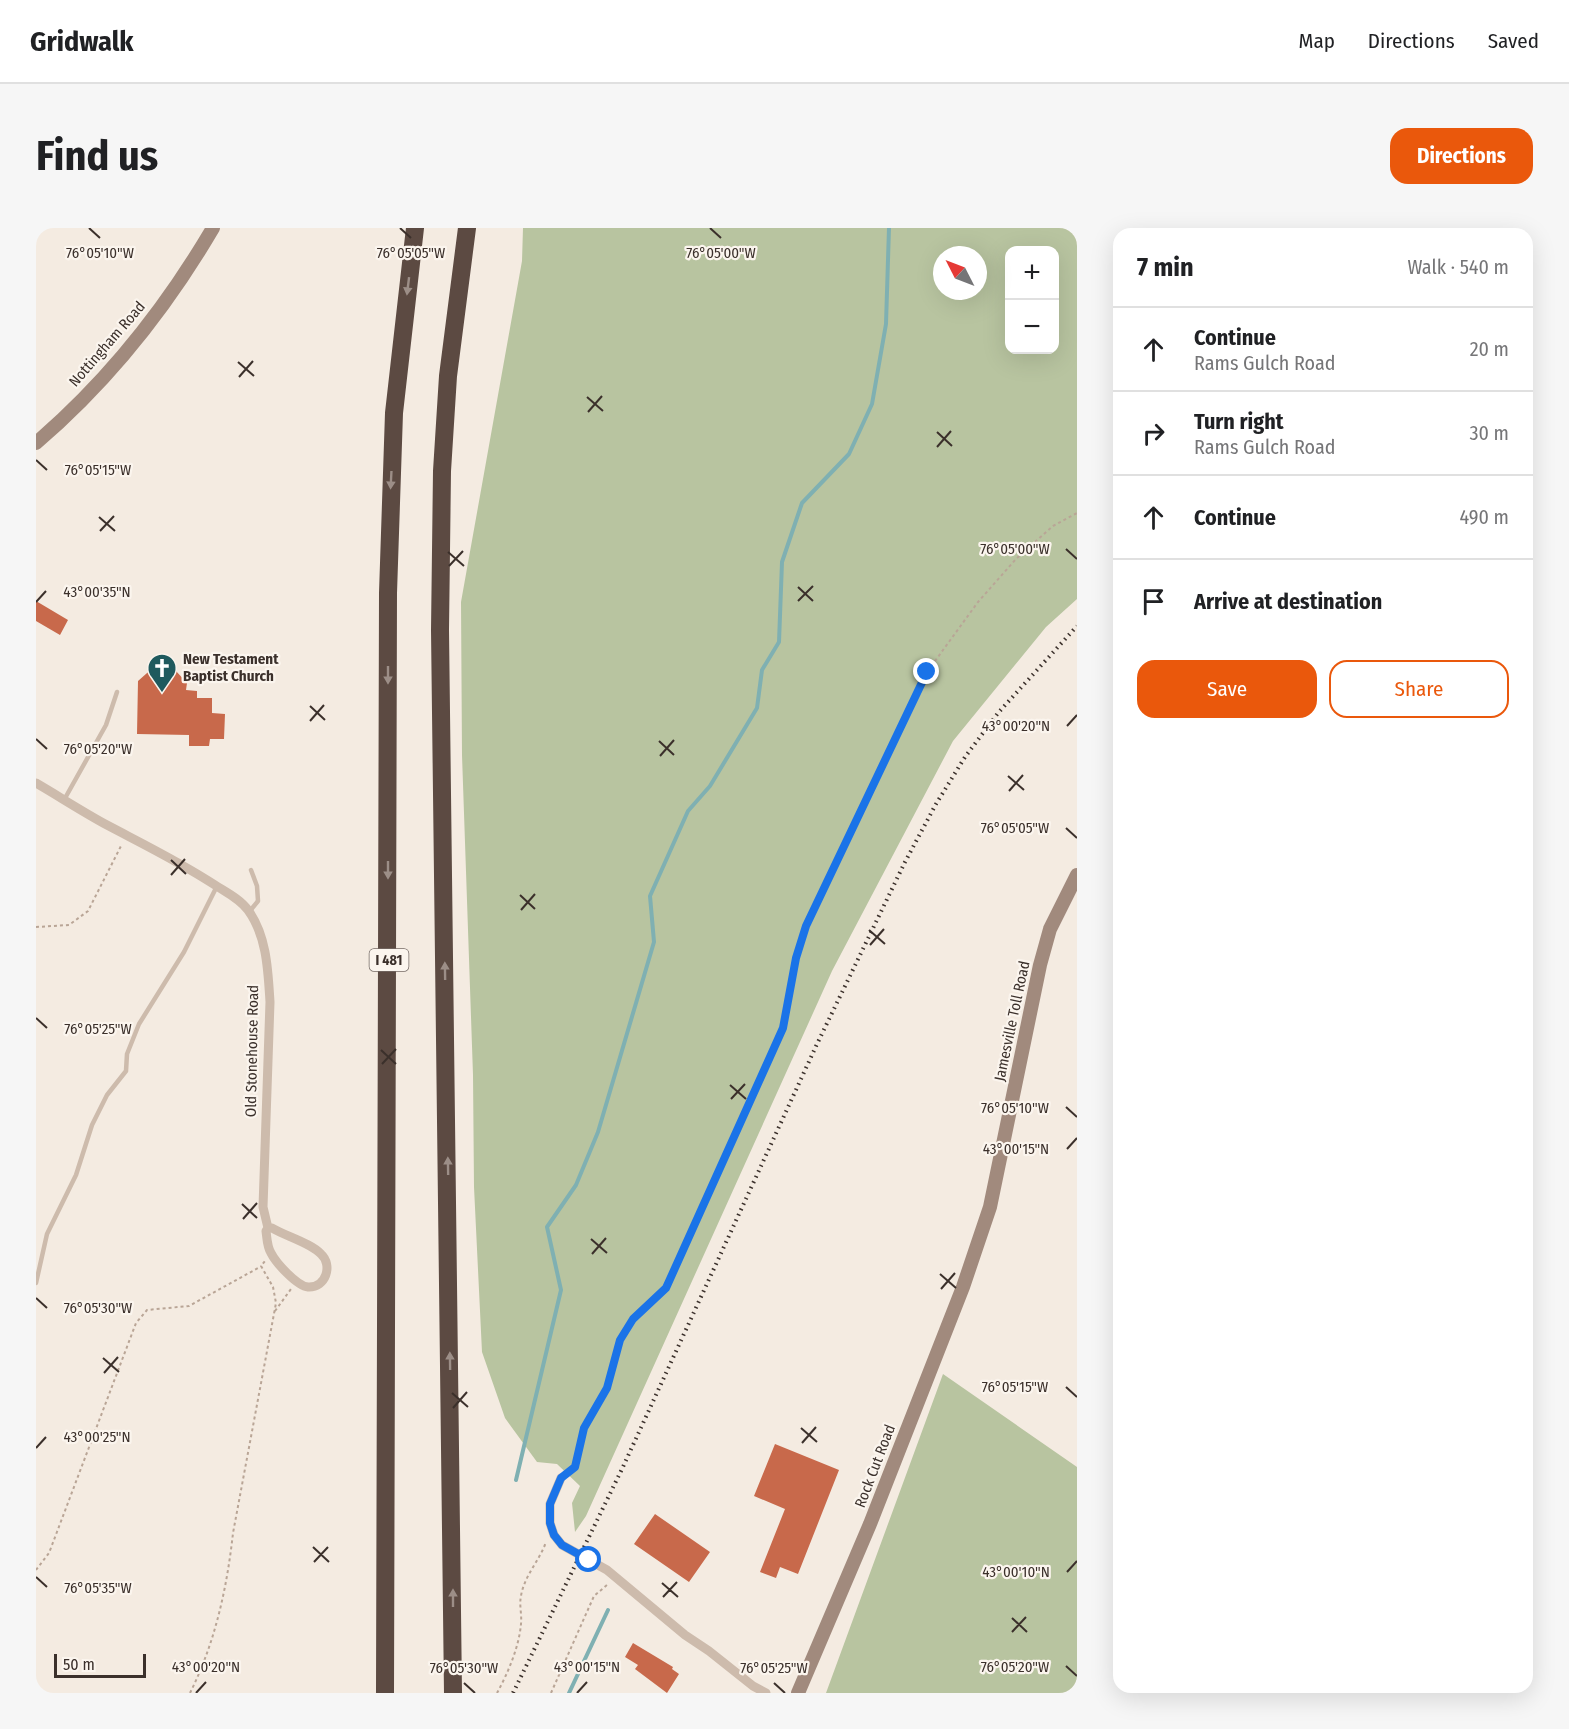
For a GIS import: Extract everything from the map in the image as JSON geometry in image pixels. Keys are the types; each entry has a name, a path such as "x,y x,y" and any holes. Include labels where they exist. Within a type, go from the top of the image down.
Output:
{"highway":[{"name":"I 481","path":"385,1693 389,571 394,413 415,228"},
{"path":"453,1693 440,630 442,471 448,376 467,228"}],"street":[{"name":"Nottingham Road","path":"36,443 78,403 138,339 193,261 213,228"},
{"name":"Old Stonehouse Road","path":"36,783 192,870 231,895 249,912 262,940 268,969 270,1002 263,1207 271,1254"},
{"name":"Jamesville Toll Road","path":"976,1249 992,1196 1040,965 1050,929 1077,875"},
{"path":"268,1228 321,1253 328,1265 328,1270 324,1278 316,1285 309,1287 298,1283 271,1254"},
{"name":"Rock Cut Road","path":"798,1693 870,1524 976,1249"},
{"path":"561,1478 550,1504 550,1523 554,1535 562,1545 607,1570 685,1635 753,1686 766,1693"}],"lane":[{"path":"64,800 106,725 117,692"},
{"path":"249,912 258,901 257,886 251,870"},
{"path":"36,1283 47,1234 76,1175 92,1125 107,1095 126,1071 127,1054 139,1024 184,952 217,886"}],"path":[{"path":"561,1478 575,1467 584,1428 607,1388 620,1340 633,1319 666,1288 783,1028 796,958 806,926 927,672 978,602 1016,559 1053,526 1077,513"},
{"path":"36,927 69,925 88,911 126,835"},
{"path":"36,1570 49,1553 136,1323 147,1310 189,1306 261,1266 271,1254"},
{"path":"190,1693 215,1628 229,1568 233,1533 276,1303 273,1287 261,1266"},
{"path":"274,1313 288,1291 298,1283"},
{"path":"497,1693 508,1672 521,1625 520,1597 524,1584 542,1553 550,1523"},
{"path":"551,1693 594,1596 615,1577"}],"green space":[{"path":"523,228 1077,228 1077,599 1046,627 953,741 832,971 586,1516 575,1532 572,1503 580,1486 557,1464 537,1462 505,1418 482,1352 474,1187 473,1075 462,755 461,602 522,261"},
{"path":"943,1374 1077,1467 1077,1693 826,1693"}],"building":[{"path":"36,601 68,620 60,635 36,621"},
{"name":"New Testament Baptist Church","path":"164,658 187,683 186,690 197,691 197,698 212,698 212,713 225,714 224,739 210,739 209,746 189,746 189,735 137,734 138,681"},
{"path":"775,1444 839,1470 798,1574 780,1567 776,1578 760,1572 785,1509 754,1496"},
{"path":"655,1514 710,1552 689,1582 634,1544"},
{"path":"633,1643 673,1667 672,1669 679,1674 667,1693 635,1669 638,1665 625,1657"}],"waterway":[{"path":"516,1480 561,1290 547,1227 576,1185 598,1132 654,942 650,896 688,811 710,786 757,708 762,670 779,642 782,562 802,503 849,454 872,404 886,324 889,228"},
{"path":"569,1693 608,1610"}],"railway":[{"path":"513,1693 622,1469 817,1044 905,862 936,804 965,757 998,713 1077,626"}],"place":[{"name":"New Testament Baptist Church","path":"162,694"}],"route":[{"path":"589,1560 562,1545 554,1535 550,1523 550,1504 561,1478 575,1467 584,1428 607,1388 620,1340 633,1319 666,1288 783,1028 796,958 806,926 927,672"}]}
